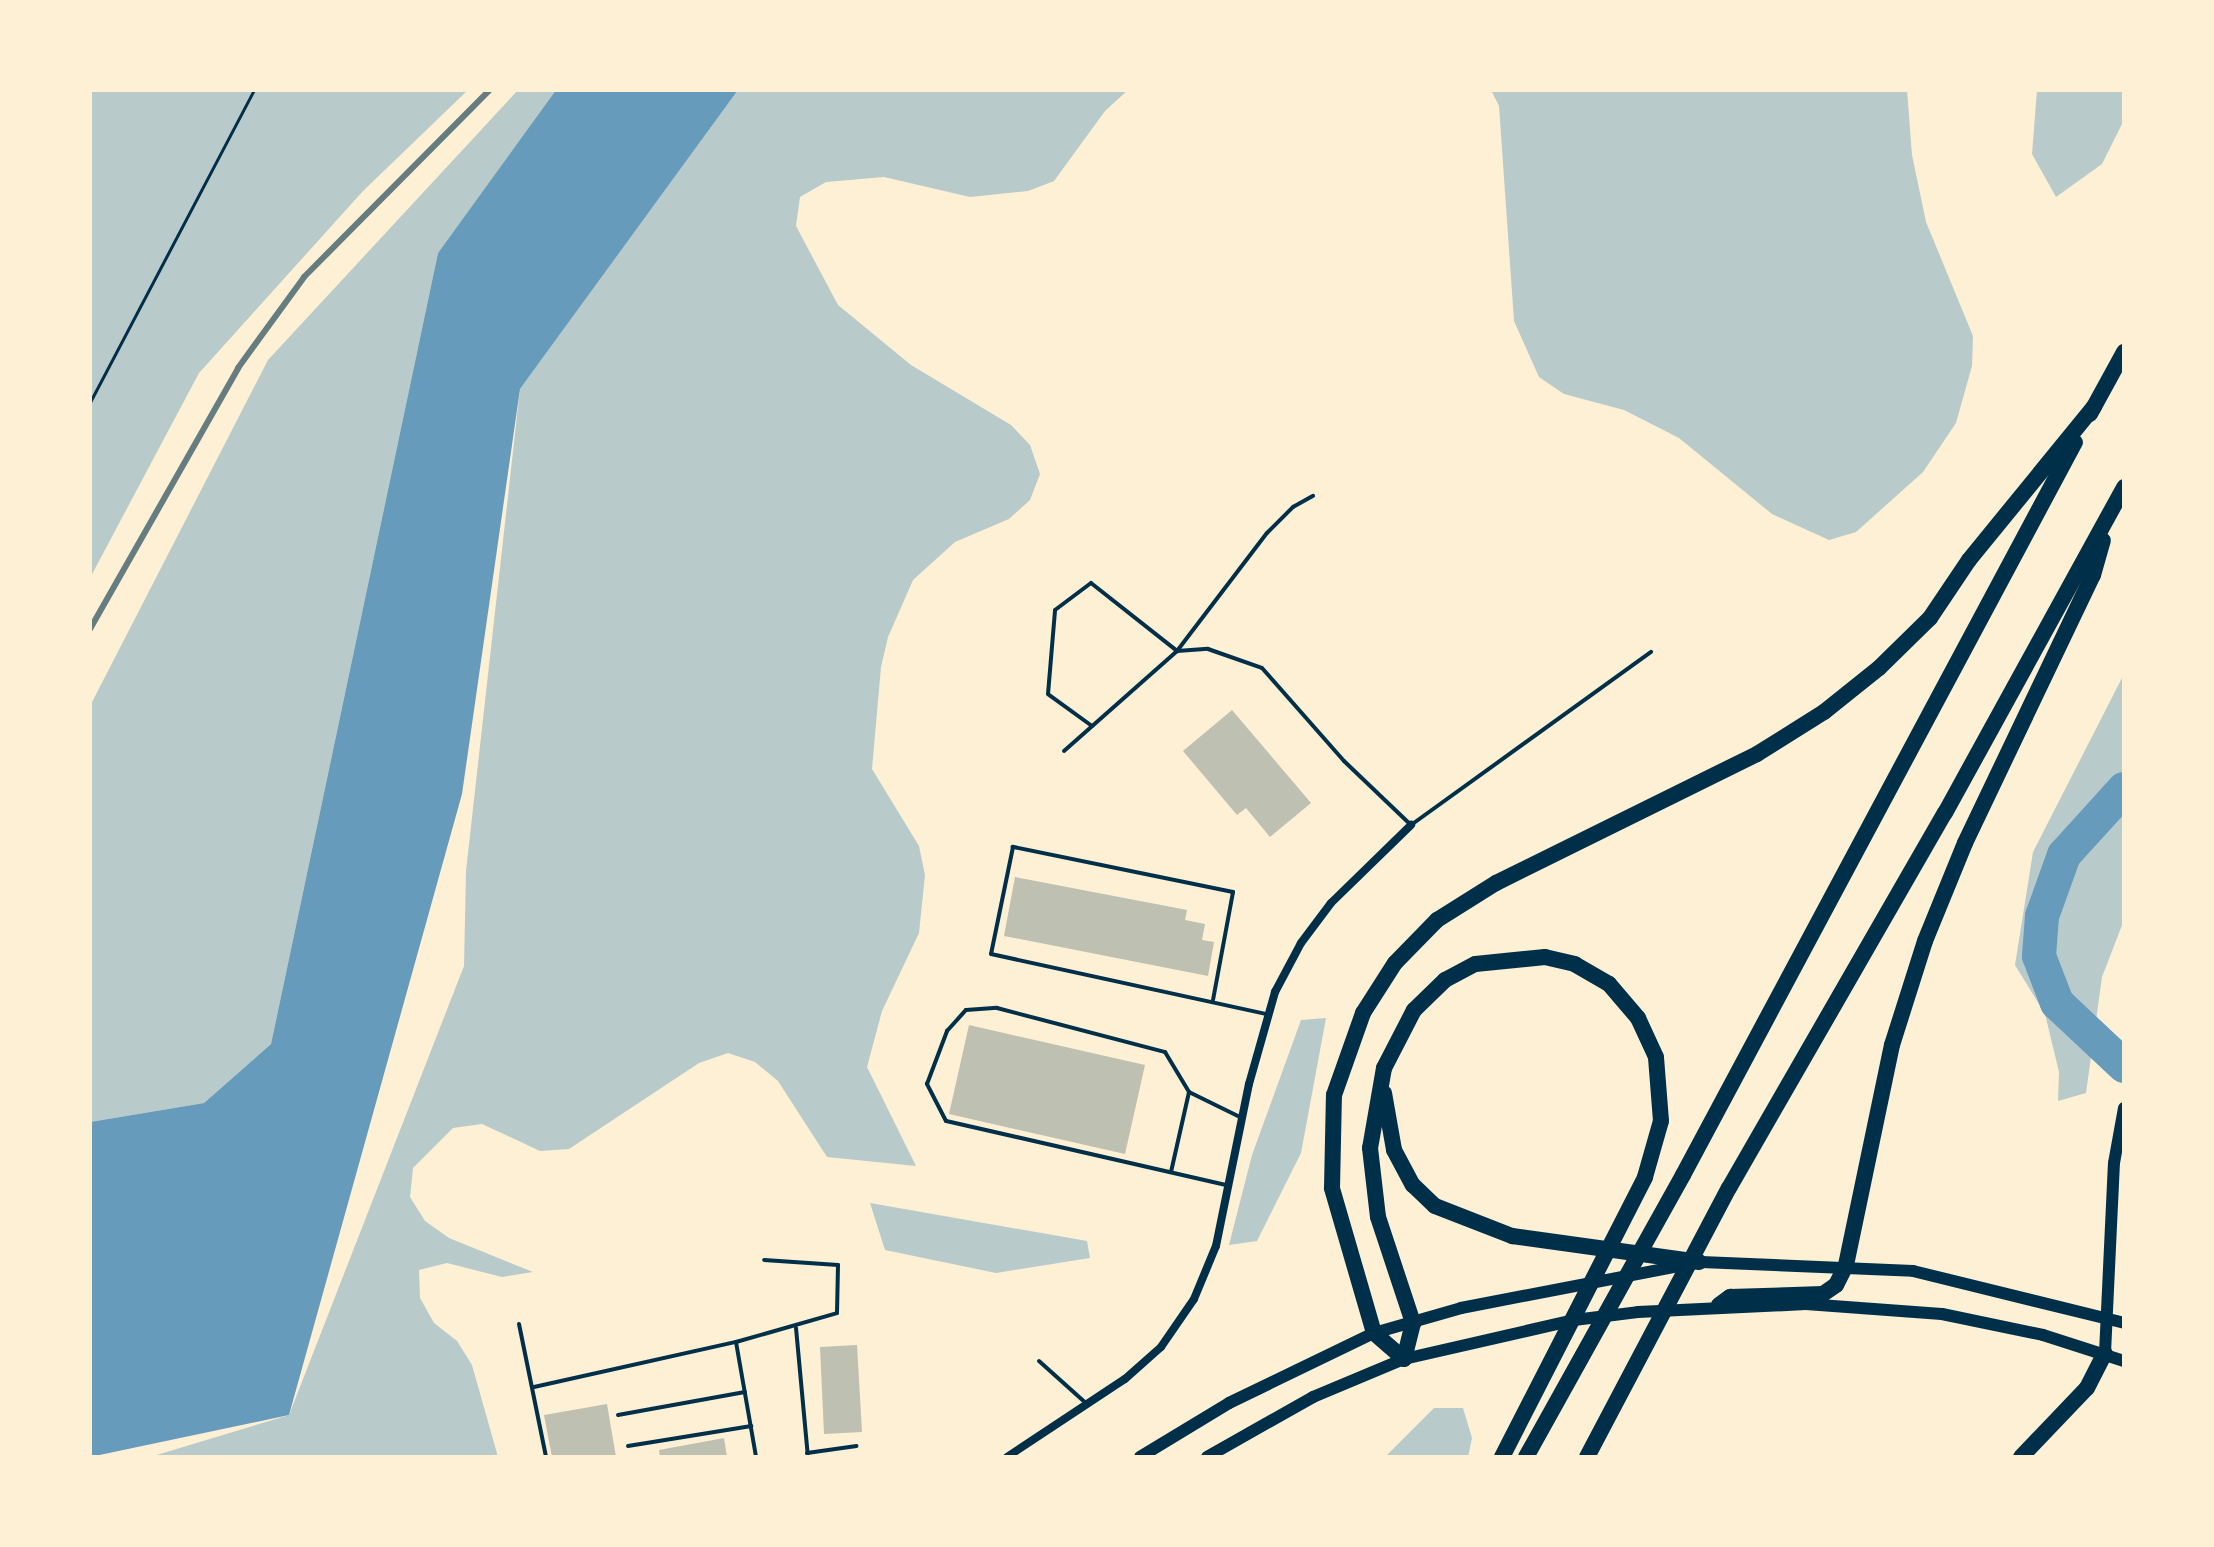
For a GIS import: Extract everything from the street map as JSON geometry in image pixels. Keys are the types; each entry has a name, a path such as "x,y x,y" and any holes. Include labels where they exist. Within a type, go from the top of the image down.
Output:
{"highway":[{"path":"1526,1457 1683,1175 2124,352"},
{"path":"1502,1457 1645,1177 1661,1121 1656,1057 1624,999 1575,964 1527,956 1462,970 1414,1010 1384,1068 1371,1131 1373,1193 1413,1323 1404,1359 1374,1333 1337,1213 1330,1132 1334,1095 1350,1039 1395,963 1437,920 1496,883 1757,754 1859,684 1930,618 1969,560 2094,407"},
{"path":"1587,1457 1729,1188 2124,487"},
{"path":"1719,1305 1730,1297 1823,1294 1836,1285 1846,1265 1892,1045 1925,941 1971,829 2093,575 2112,511"},
{"path":"1384,1068 1386,1126 1394,1150 1413,1185 1435,1206 1512,1236 1701,1262"},
{"path":"2021,1457 2087,1388 2105,1353"}],"main road":[{"path":"2105,1353 2114,1163 2124,1108"},
{"path":"1140,1457 1229,1403 1374,1333 1540,1291 1701,1262 1846,1265 1913,1271 2124,1323"},
{"path":"1207,1457 1313,1397 1404,1359 1574,1320 1719,1305 1806,1304 1954,1315 2105,1353 2124,1361"}],"street":[{"path":"1007,1457 1088,1405 1161,1347 1194,1299 1216,1246 1266,1014 1301,943 1331,903 1411,825"}],"lane":[{"path":"1064,751 1177,651 1267,533 1293,507 1313,496"},
{"path":"1092,726 1048,694 1055,610 1091,583 1177,651 1208,649 1262,668 1344,761 1411,825 1651,652"},
{"path":"1213,1000 1233,892 1013,847 991,954 1266,1014"},
{"path":"1228,1185 946,1121 927,1084 947,1031 966,1010 997,1008 1165,1052 1189,1092 1242,1118"},
{"path":"1171,1172 1189,1092"},
{"path":"534,1387 796,1328 837,1313 838,1265 764,1260"},
{"path":"519,1324 546,1457"},
{"path":"796,1328 808,1455 857,1446"},
{"path":"736,1342 756,1457"},
{"path":"1039,1361 1088,1405"},
{"path":"618,1415 745,1392"},
{"path":"628,1446 751,1426"}],"path":[{"path":"90,402 254,90"}],"shaded area":[{"path":"90,90 468,90 363,191 199,373 90,578"},
{"path":"518,90 556,90 438,253 271,1044 204,1103 90,1122 90,706 268,360"},
{"path":"738,90 1128,90 1105,111 1054,181 1028,191 970,197 884,177 826,182 800,197 796,226 838,305 911,365 1011,425 1030,445 1040,474 1030,500 1009,519 955,542 913,580 888,637 881,667 872,769 919,846 925,875 919,933 882,1011 867,1067 916,1166 827,1157 778,1081 755,1062 728,1053 699,1063 569,1149 540,1151 482,1124 453,1128 413,1168 410,1197 425,1221 449,1238 533,1272 502,1277 447,1263 419,1270 420,1298 434,1323 457,1341 472,1365 498,1457 150,1457 289,1415 464,966 466,871 520,389"},
{"path":"1491,90 1907,90 1912,155 1926,222 1973,336 1972,366 1956,423 1923,472 1856,532 1829,540 1772,514 1679,438 1624,410 1564,394 1539,377 1514,321 1499,106"},
{"path":"2037,90 2124,90 2124,120 2102,164 2056,197 2032,154"},
{"path":"2124,674 2124,920 2102,977 2086,1093 2058,1101 2059,1072 2045,1014 2015,965 2033,852"},
{"path":"1326,1018 1301,1153 1257,1241 1229,1245 1252,1155 1301,1020"},
{"path":"870,1203 1087,1241 1090,1258 996,1273 885,1250"},
{"path":"1434,1408 1463,1408 1472,1438 1468,1457 1385,1457"}],"water":[{"path":"556,90 738,90 520,389 462,794 289,1415 90,1457 90,1122 204,1103 271,1044 438,253"}],"building":[{"path":"1232,710 1311,803 1270,837 1246,808 1237,815 1183,751"},
{"path":"1015,877 1187,910 1185,920 1205,924 1202,940 1214,942 1208,976 1004,936"},
{"path":"969,1025 1145,1065 1125,1154 949,1114"},
{"path":"857,1345 862,1432 824,1434 820,1347"},
{"path":"607,1404 616,1457 552,1457 544,1415"},
{"path":"724,1438 727,1457 660,1457 659,1450"}],"waterway":[{"path":"2124,789 2064,855 2042,916 2039,956 2057,1003 2124,1066"}],"railway":[{"path":"90,629 238,368 304,277 490,90"}]}
